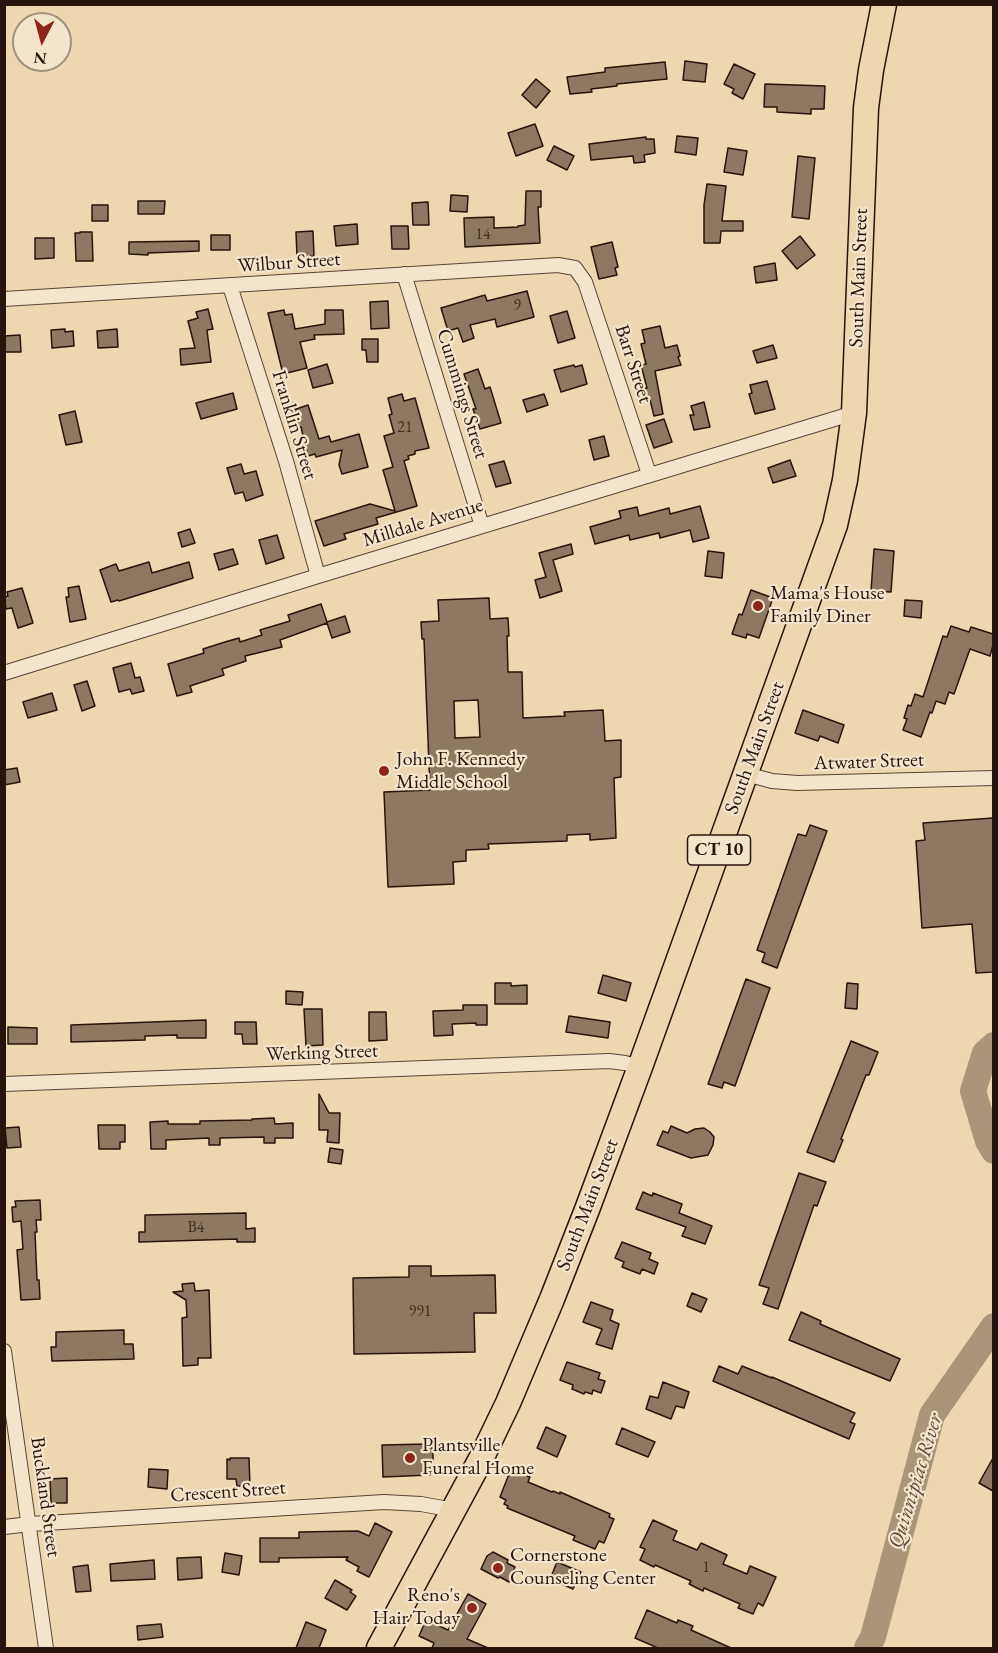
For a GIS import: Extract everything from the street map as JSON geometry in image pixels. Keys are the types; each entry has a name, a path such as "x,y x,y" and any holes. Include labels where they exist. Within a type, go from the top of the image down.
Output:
{"highway":[{"name":"South Main Street","path":"379,1648 454,1510 508,1403 548,1309 640,1068 836,525 854,413 866,108 872,60 884,4"}],"street":[{"name":"Wilbur Street","path":"4,299 558,265 575,268"},
{"name":"Barr Street","path":"575,268 585,282 649,474"},
{"name":"Cummings Street","path":"404,274 482,526"},
{"name":"Franklin Street","path":"230,286 286,461 318,576"},
{"name":"Milldale Avenue","path":"4,674 649,474 854,413"},
{"name":"Atwater Street","path":"746,774 772,781 797,783 993,778"},
{"name":"Werking Street","path":"4,1084 609,1061 640,1068"},
{"name":"Buckland Street","path":"4,1351 46,1648"},
{"name":"Crescent Street","path":"4,1527 384,1502 421,1504 454,1510"}],"building":[{"path":"685,61 707,64 705,82 683,80"},
{"path":"665,62 667,79 617,84 617,86 591,89 592,92 570,94 567,77 605,72 605,68"},
{"path":"734,64 755,74 743,99 732,93 734,89 724,84"},
{"path":"536,79 550,91 536,108 522,95"},
{"path":"765,84 825,86 824,109 811,109 811,114 777,112 777,107 764,107"},
{"path":"535,124 543,146 516,156 508,133"},
{"path":"677,136 698,138 696,155 675,152"},
{"path":"646,137 646,139 654,139 655,153 644,155 645,162 634,163 633,156 591,160 589,144"},
{"path":"554,146 574,156 567,170 547,160"},
{"path":"728,148 747,151 743,175 724,172"},
{"path":"798,156 815,158 809,219 792,217"},
{"path":"707,184 726,186 722,221 743,221 743,231 721,231 720,243 704,243 704,205"},
{"path":"526,191 541,191 541,207 538,207 540,243 465,247 464,218 494,217 494,228 525,225"},
{"path":"451,195 468,196 467,212 450,211"},
{"path":"138,201 165,201 164,214 138,214"},
{"path":"428,202 429,225 413,225 412,203"},
{"path":"92,205 108,205 108,221 92,221"},
{"path":"357,224 358,244 336,246 334,226"},
{"path":"391,226 408,226 409,249 392,249"},
{"path":"313,231 314,256 297,257 296,232"},
{"path":"92,232 93,261 76,261 75,233"},
{"path":"211,235 230,235 230,250 211,250"},
{"path":"800,236 815,255 797,269 782,251"},
{"path":"35,238 54,238 54,258 35,259"},
{"path":"199,241 199,251 148,253 148,255 129,254 129,242"},
{"path":"612,242 618,267 615,268 617,275 599,279 591,247"},
{"path":"775,263 777,280 756,283 754,267"},
{"path":"527,291 534,317 497,327 495,319 470,325 474,338 463,342 458,328 448,331 441,308 485,295 487,301"},
{"path":"388,301 389,328 371,329 370,302"},
{"path":"208,309 213,329 207,330 211,362 181,365 180,349 195,348 188,321 198,318 196,312"},
{"path":"284,310 285,315 292,314 295,329 325,324 325,310 343,310 344,334 314,335 315,339 300,342 307,368 283,374 268,313"},
{"path":"567,311 575,338 558,343 550,316"},
{"path":"660,326 665,348 677,345 681,365 655,371 663,414 654,416 644,388 647,388 641,365 646,364 641,344 645,343 642,330"},
{"path":"65,329 65,332 73,331 74,346 52,348 51,330"},
{"path":"117,329 118,347 98,348 97,331"},
{"path":"20,335 21,352 4,352 4,336"},
{"path":"362,339 378,339 378,362 367,362 366,350 362,350"},
{"path":"773,345 777,358 757,363 753,351"},
{"path":"327,364 333,383 313,388 308,370"},
{"path":"574,365 575,367 582,365 587,384 561,392 554,370"},
{"path":"478,369 485,389 490,387 501,423 480,429 464,374"},
{"path":"767,381 775,409 755,414 749,394 752,393 750,385"},
{"path":"233,393 237,409 201,419 196,403"},
{"path":"402,394 404,401 415,398 429,448 415,451 415,454 408,456 409,459 404,461 417,506 376,518 378,524 344,534 346,539 324,546 315,521 370,504 395,511 383,470 393,467 384,436 394,433 389,415 392,414 388,398"},
{"path":"544,394 548,405 527,412 523,400"},
{"path":"704,402 710,427 694,430 690,415 694,415 691,406"},
{"path":"308,405 319,439 329,436 331,442 359,434 368,467 342,474 339,465 342,450 316,457 315,454 308,456 301,427 299,428 293,410"},
{"path":"75,411 82,442 66,445 59,415"},
{"path":"664,419 672,442 654,448 646,425"},
{"path":"604,436 609,456 594,460 589,440"},
{"path":"790,460 796,476 773,483 768,468"},
{"path":"504,461 511,483 496,487 489,465"},
{"path":"241,464 244,474 256,471 263,495 246,501 243,492 235,494 227,468"},
{"path":"700,506 709,538 693,542 690,530 660,538 659,533 630,540 629,535 595,544 590,527 621,518 619,511 637,507 639,516 669,508 670,514"},
{"path":"190,529 195,543 182,547 178,533"},
{"path":"277,535 284,558 266,564 259,540"},
{"path":"571,544 573,554 553,560 562,591 540,598 535,580 546,577 539,553"},
{"path":"233,549 238,564 219,570 214,554"},
{"path":"874,549 894,551 891,592 871,591"},
{"path":"708,551 724,553 722,578 705,576"},
{"path":"149,562 152,573 189,562 193,578 111,602 100,570 116,564 119,571"},
{"path":"79,586 86,619 70,622 66,597 69,597 68,588"},
{"path":"22,588 33,623 18,628 12,608 6,609 4,597 8,596 7,592"},
{"name":"Mama's House Family Diner","path":"751,590 773,598 759,638 747,634 746,638 732,634"},
{"path":"489,598 490,619 508,618 508,672 522,672 523,718 565,716 564,712 603,710 605,741 621,740 621,777 614,778 616,838 590,840 590,834 567,835 567,841 488,844 489,849 466,850 466,861 453,862 454,884 388,887 384,792 430,790 424,639 422,639 421,622 439,621 438,600","holes":["478,700 480,737 455,738 454,701"]},
{"path":"905,600 922,601 921,618 904,616"},
{"path":"321,604 327,622 345,616 350,632 332,638 327,623 280,640 282,647 245,656 246,661 222,669 224,675 190,686 192,692 177,696 168,664 204,653 203,649 225,642 239,638 240,642 262,635 260,630 290,621 288,615"},
{"path":"951,626 969,632 971,627 993,634 993,645 990,656 970,649 954,694 949,692 945,704 936,701 921,737 903,730 907,719 904,718 915,694 923,697 943,636 947,637"},
{"path":"131,663 135,678 140,677 144,691 132,694 130,689 119,692 113,668"},
{"path":"87,681 95,706 82,711 74,685"},
{"path":"52,693 57,710 28,718 23,702"},
{"path":"803,710 844,725 838,743 820,736 818,741 795,733"},
{"path":"17,768 20,782 4,785 4,770"},
{"path":"993,818 993,972 976,973 972,924 922,928 916,841 925,840 923,823"},
{"path":"810,825 827,831 777,968 762,962 765,953 757,950 798,834 806,836"},
{"path":"603,975 631,983 626,1001 598,993"},
{"path":"746,979 770,988 735,1086 724,1082 722,1088 708,1084"},
{"path":"495,983 511,983 511,986 527,985 527,1004 495,1004"},
{"path":"847,983 858,984 857,1009 845,1008"},
{"path":"286,991 303,992 302,1005 286,1004"},
{"path":"463,1005 487,1005 487,1025 452,1024 453,1035 434,1036 433,1011 463,1010"},
{"path":"304,1009 322,1009 323,1045 306,1046"},
{"path":"369,1012 386,1012 387,1040 369,1041"},
{"path":"569,1016 610,1022 608,1038 566,1032"},
{"path":"206,1020 206,1038 177,1038 177,1035 145,1036 145,1040 71,1042 71,1025"},
{"path":"235,1022 256,1022 257,1044 243,1044 242,1034 235,1034"},
{"path":"8,1027 37,1028 37,1044 8,1044"},
{"path":"851,1041 878,1052 869,1075 866,1075 834,1162 807,1152"},
{"path":"319,1094 329,1113 340,1113 339,1143 327,1142 328,1130 319,1130"},
{"path":"274,1118 275,1124 293,1123 293,1138 275,1138 275,1143 264,1143 264,1137 220,1138 220,1145 209,1145 209,1138 166,1140 166,1149 151,1149 150,1122 200,1124 200,1121"},
{"path":"98,1125 125,1125 125,1142 120,1142 120,1149 99,1149"},
{"path":"671,1126 687,1133 704,1128 710,1132 714,1137 708,1155 691,1158 657,1145 663,1131 668,1133"},
{"path":"19,1127 21,1147 7,1148 5,1128"},
{"path":"330,1148 343,1150 341,1164 328,1162"},
{"path":"799,1173 826,1182 817,1206 814,1205 778,1309 763,1304 769,1288 759,1285"},
{"path":"643,1192 652,1196 653,1193 682,1204 679,1213 712,1226 705,1244 682,1236 686,1227 636,1209"},
{"path":"40,1200 41,1220 36,1220 37,1232 35,1232 40,1299 21,1300 17,1250 23,1249 21,1221 13,1222 12,1207 16,1207 15,1201"},
{"path":"246,1213 246,1229 255,1228 255,1242 237,1242 237,1239 139,1242 139,1232 145,1232 145,1215"},
{"path":"622,1242 651,1253 649,1259 658,1263 654,1274 642,1269 640,1274 622,1267 624,1262 615,1258"},
{"path":"409,1266 431,1266 431,1276 495,1275 496,1313 474,1313 475,1352 354,1354 353,1278 409,1277"},
{"path":"194,1283 195,1291 209,1290 211,1358 198,1358 198,1365 183,1366 182,1318 187,1317 186,1300 173,1292 183,1291 182,1284"},
{"path":"692,1293 707,1299 701,1312 687,1306"},
{"path":"591,1302 613,1310 610,1320 619,1324 612,1349 596,1344 602,1329 583,1322"},
{"path":"801,1312 821,1321 820,1324 900,1359 890,1381 789,1340"},
{"path":"124,1330 124,1344 133,1344 134,1359 52,1361 51,1347 56,1347 56,1332"},
{"path":"567,1362 600,1373 598,1379 605,1381 601,1393 593,1390 592,1394 585,1392 584,1394 572,1389 573,1385 560,1380"},
{"path":"719,1366 738,1374 742,1366 855,1413 850,1422 855,1424 849,1439 713,1381"},
{"path":"663,1382 689,1392 684,1408 676,1406 671,1419 646,1409 650,1396 658,1398"},
{"path":"546,1427 566,1436 557,1457 537,1448"},
{"path":"622,1428 655,1442 648,1457 616,1444"},
{"name":"Plantsville Funeral Home","path":"428,1444 428,1447 432,1447 433,1454 433,1471 430,1471 430,1475 383,1477 382,1445"},
{"path":"230,1458 249,1458 250,1486 237,1486 236,1479 227,1479 227,1459 230,1460"},
{"path":"993,1458 993,1491 979,1483"},
{"path":"149,1469 168,1470 167,1489 148,1487"},
{"path":"511,1469 530,1477 528,1482 552,1492 560,1494 560,1492 610,1514 609,1517 614,1519 604,1543 599,1541 595,1549 573,1540 575,1536 507,1508 508,1506 504,1504 506,1500 500,1497"},
{"path":"67,1478 67,1503 51,1503 50,1479"},
{"path":"653,1520 677,1531 673,1540 697,1550 701,1543 727,1555 723,1564 747,1574 750,1566 776,1577 763,1606 758,1603 753,1614 738,1608 740,1604 704,1588 703,1591 689,1584 691,1581 640,1560 645,1549 640,1547"},
{"path":"375,1523 392,1532 369,1577 357,1571 359,1567 346,1560 348,1557 279,1558 279,1562 260,1562 260,1538 299,1538 299,1532 358,1531 369,1536"},
{"name":"Cornerstone Counseling Center","path":"493,1552 508,1560 507,1563 515,1567 513,1572 515,1572 509,1582 481,1569 487,1556"},
{"path":"225,1553 242,1556 239,1575 222,1572"},
{"path":"201,1557 202,1578 178,1580 177,1558"},
{"path":"154,1560 155,1579 111,1581 110,1564"},
{"path":"557,1562 581,1572 573,1589 550,1579"},
{"path":"88,1565 91,1591 76,1592 73,1567"},
{"path":"335,1580 352,1590 350,1592 356,1596 347,1610 325,1598"},
{"path":"468,1594 486,1604 467,1639 488,1648 432,1648 434,1643 419,1636 426,1620 448,1630"},
{"path":"647,1610 677,1623 678,1620 693,1626 691,1630 731,1648 658,1648 635,1638"},
{"path":"306,1622 326,1630 319,1648 296,1648"},
{"path":"161,1624 163,1637 138,1640 137,1626"}],"waterway":[{"name":"Quinnipiac River","path":"994,1045 985,1053 973,1091 988,1141 994,1151"},
{"name":"Quinnipiac River","path":"867,1648 873,1637 932,1415 994,1326"}],"place":[{"name":"Mama's House Family Diner","path":"758,606"},
{"name":"John F. Kennedy Middle School","path":"384,771"},
{"name":"Plantsville Funeral Home","path":"410,1458"},
{"name":"Cornerstone Counseling Center","path":"498,1568"},
{"name":"Reno's Hair Today","path":"472,1608"}]}
